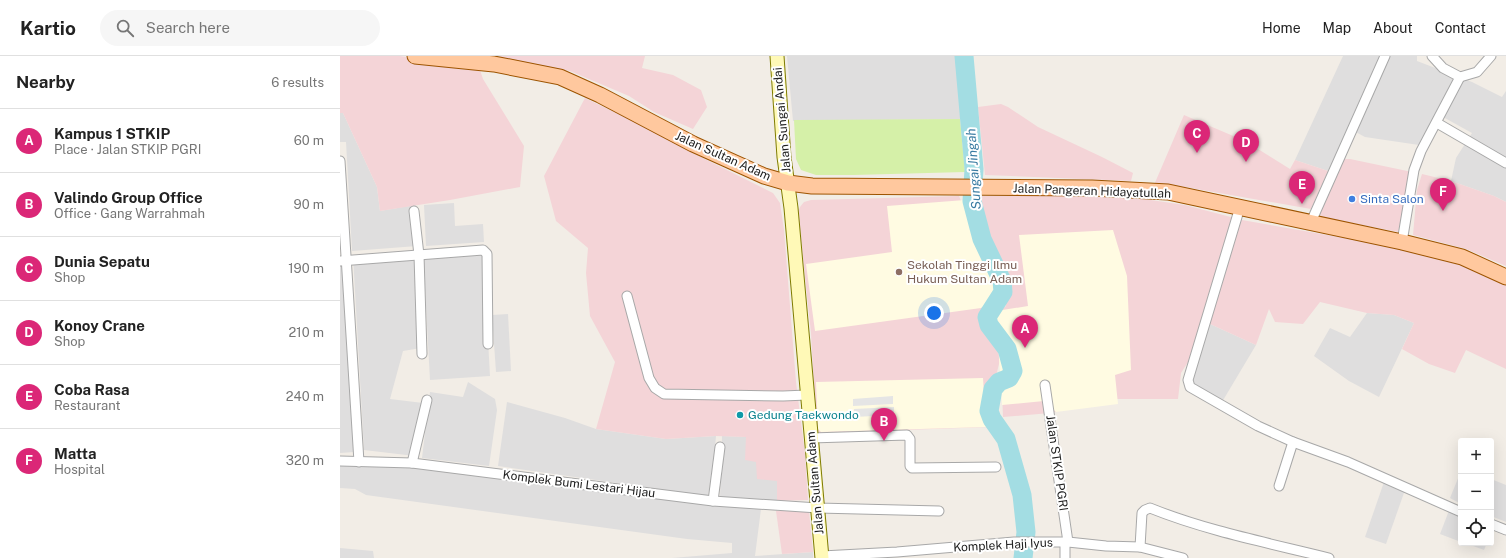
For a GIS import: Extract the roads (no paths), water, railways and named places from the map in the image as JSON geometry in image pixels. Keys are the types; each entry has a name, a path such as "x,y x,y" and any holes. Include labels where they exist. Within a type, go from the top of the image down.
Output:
{"main road":[{"name":"Jalan Sultan Adam","path":"416,56 494,60 560,77 578,84 693,144 764,176 788,183 822,557"},
{"name":"Jalan Sungai Andai","path":"777,56 784,156 788,183"},
{"name":"Jalan Pangeran Hidayatullah","path":"788,183 812,186 1092,188 1168,192 1402,242 1462,257 1506,277"}],"street":[{"path":"1311,222 1386,56"},
{"path":"1432,56 1443,68 1460,77 1477,72 1491,56"},
{"path":"1402,242 1414,170 1421,151 1460,77"},
{"path":"1437,122 1506,163"},
{"path":"340,161 343,261 359,462"},
{"path":"1240,207 1188,380 1190,387 1258,426 1293,442 1348,462 1458,511"},
{"path":"414,211 418,255 422,354"},
{"path":"343,261 483,250 486,251 488,344"},
{"path":"627,296 649,378 655,388 664,394 807,395"},
{"name":"Jalan STKIP PGRI","path":"1045,385 1066,542 1065,558"},
{"path":"412,463 427,400"},
{"path":"811,438 907,435 910,439 910,466 912,468 996,467"},
{"path":"1280,486 1293,442"},
{"path":"713,501 720,447"},
{"name":"Komplek Bumi Lestari Hijau","path":"340,461 412,463 713,501 818,508 939,511"},
{"path":"1142,558 1142,513 1150,508 1170,516 1329,558"},
{"path":"1494,525 1506,530"},
{"name":"Komplek Haji Iyus","path":"822,557 871,556 1014,542 1066,542 1142,548 1183,558"}],"waterway":[{"name":"Sungai Jingah","path":"964,56 974,169 972,201 982,239 1002,281 1003,292 987,317 989,325 1007,349 1013,371 1009,378 999,382 993,389 989,411 992,419 1006,439 1022,495 1026,532 1023,558"}],"place":[{"name":"Dunia Sepatu","path":"1197,153"},
{"name":"Konoy Crane","path":"1246,162"},
{"name":"Sinta Salon","path":"1352,199"},
{"name":"Coba Rasa","path":"1302,204"},
{"name":"Matta","path":"1443,211"},
{"name":"Sekolah Tinggi Ilmu Hukum Sultan Adam","path":"899,272"},
{"name":"Kampus 1 STKIP","path":"1025,348"},
{"name":"Gedung Taekwondo","path":"740,415"},
{"name":"Valindo Group Office","path":"884,441"}]}
